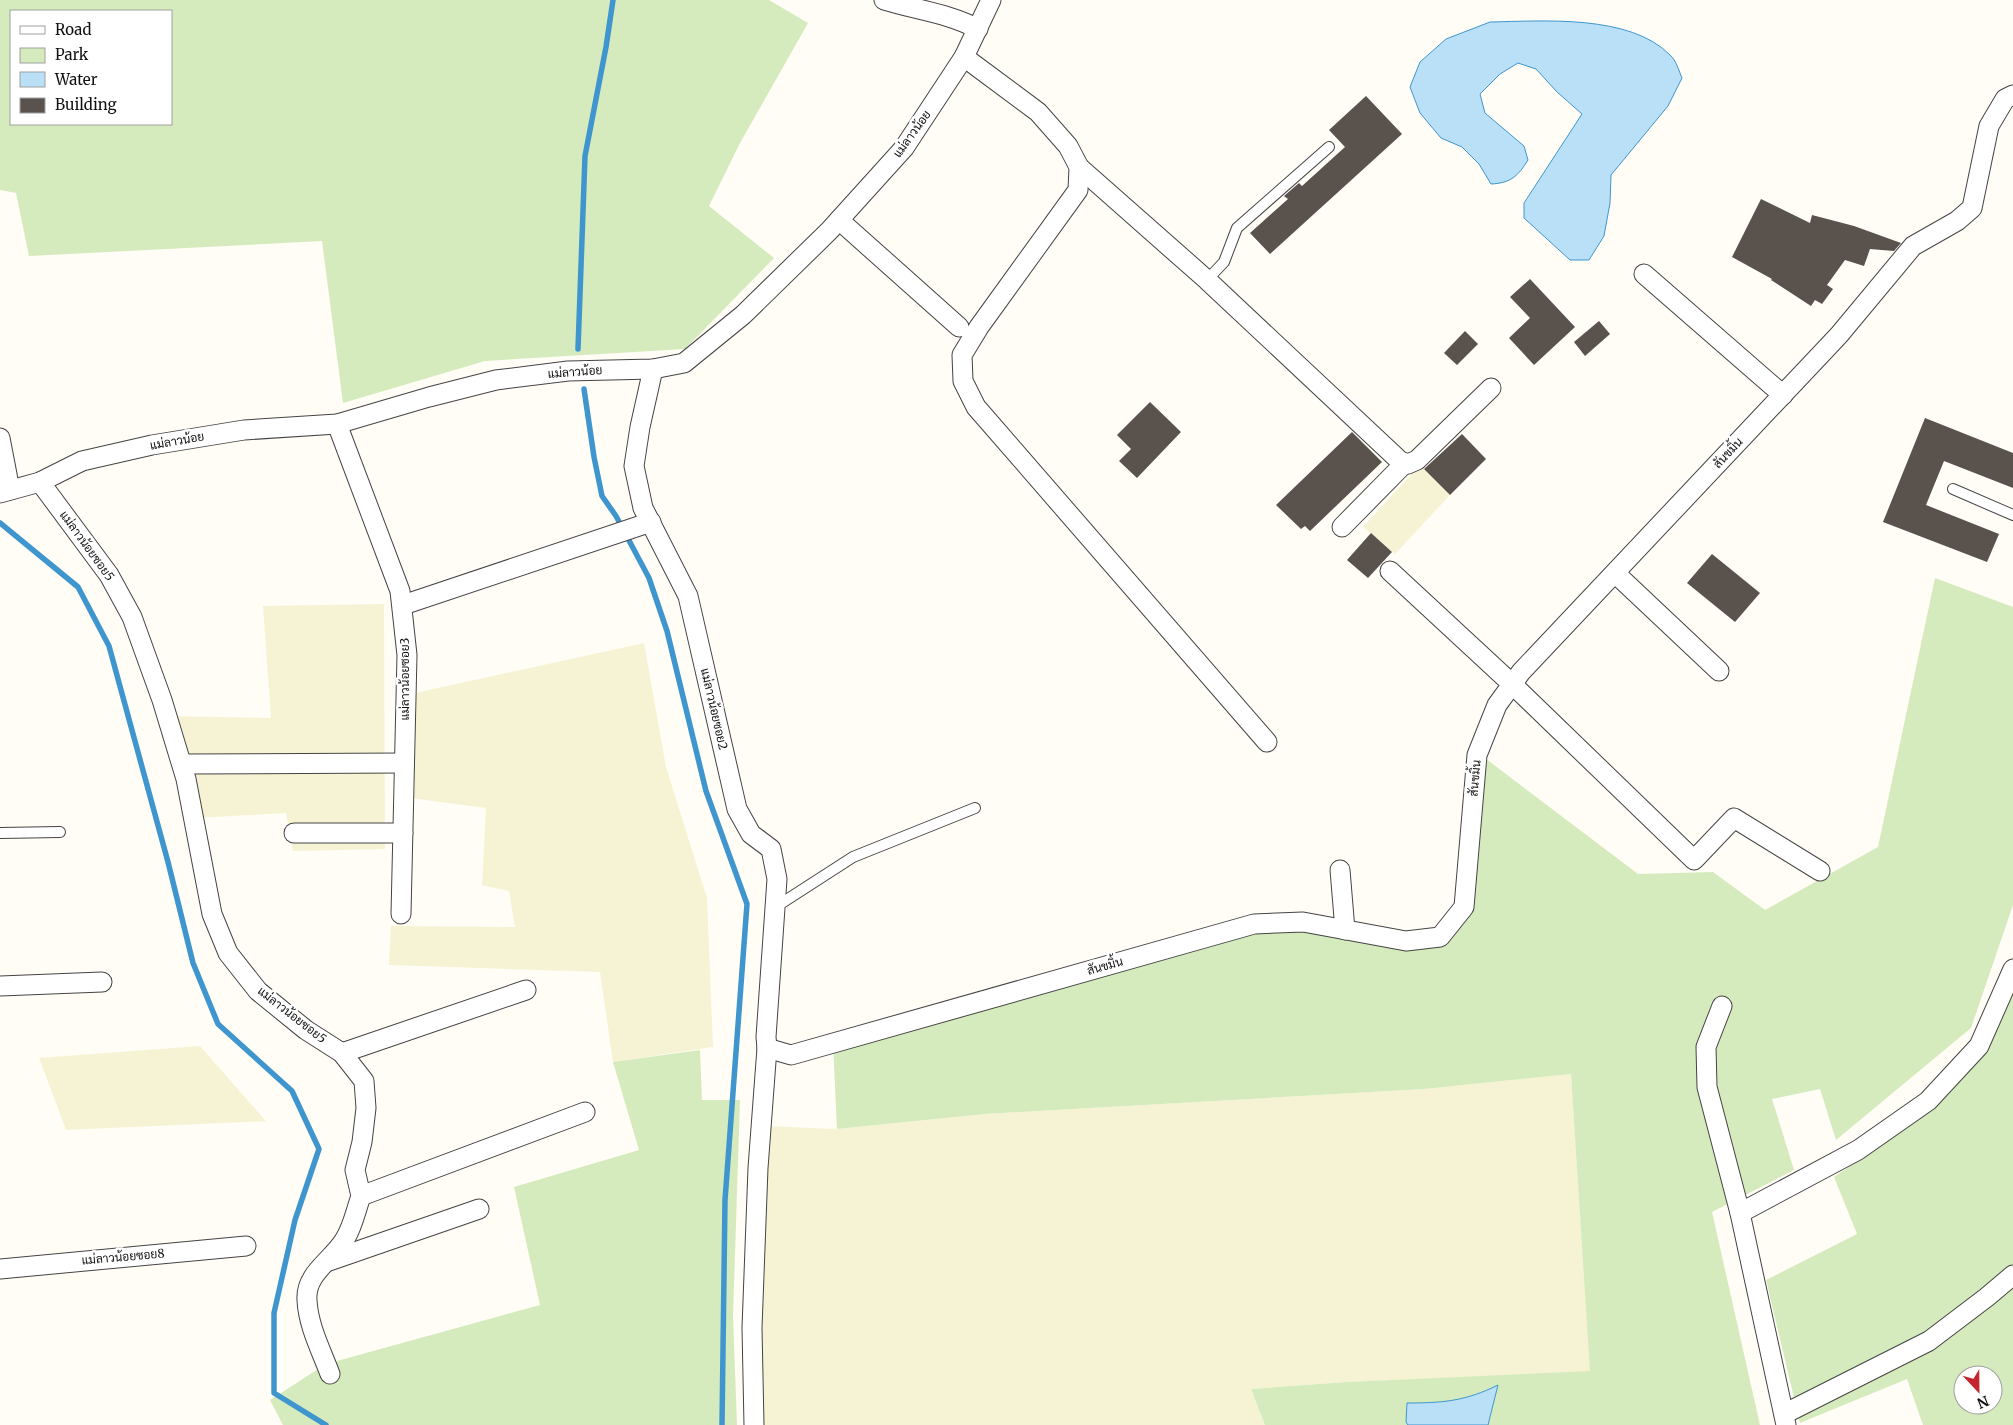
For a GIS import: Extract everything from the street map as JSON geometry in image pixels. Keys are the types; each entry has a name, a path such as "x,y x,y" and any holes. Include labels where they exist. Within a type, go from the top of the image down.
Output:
{"street":[{"path":"884,0 944,14 978,29"},
{"name":"แม่ลาวน้อย","path":"5,491 40,482 82,461 152,445 244,430 337,424 496,380 568,371 653,369 684,363 743,315 840,220 904,148 964,57 991,0"},
{"path":"964,57 1038,112 1068,146 1079,167 1207,280 1400,461 1408,464 1417,460 1491,388"},
{"name":"สันขมิ้น","path":"767,1048 791,1055 1254,924 1303,922 1406,940 1440,937 1464,907 1477,755 1497,704 1521,672 1839,335 1913,246 1956,221 1972,208 1989,126 2005,99 2013,95"},
{"path":"1079,167 1078,190 979,327 962,355 963,381 976,407 1266,742"},
{"path":"840,220 959,327"},
{"path":"1644,274 1783,395"},
{"name":"แม่ลาวน้อยซอย2","path":"653,369 640,427 634,466 642,508 688,596 737,809 751,834 772,850 776,879 766,1037 767,1048 758,1168 752,1308 754,1425"},
{"name":"แม่ลาวน้อยซอย3","path":"337,424 400,590 403,605 407,655 401,914"},
{"path":"0,438 5,491"},
{"path":"1342,527 1405,463"},
{"name":"แม่ลาวน้อยซอย5","path":"40,482 110,575 132,617 162,700 182,764 212,914 228,953 258,991 306,1030 342,1053 364,1081 366,1108 362,1142 355,1170 361,1196"},
{"path":"403,605 651,522"},
{"path":"1390,571 1512,684 1694,860 1734,818 1820,871"},
{"path":"1615,573 1720,671"},
{"path":"182,764 404,763"},
{"path":"294,833 403,833"},
{"path":"1340,870 1345,930"},
{"path":"1740,1213 1858,1150 1928,1101 1979,1046 2013,969"},
{"path":"0,986 102,982"},
{"path":"342,1053 526,990"},
{"path":"1722,1006 1706,1047 1707,1087 1740,1213 1785,1420 1929,1340 2013,1275"},
{"path":"330,1374 310,1322 306,1298 310,1282 324,1262 339,1249 347,1237 361,1196 585,1112"},
{"path":"324,1262 479,1209"},
{"name":"แม่ลาวน้อยซอย8","path":"0,1269 246,1246"}],"lane":[{"path":"1207,280 1224,262 1237,228 1329,147"},
{"path":"1953,489 2013,515"},
{"path":"774,908 853,857 976,808"},
{"path":"0,833 60,832"}],"shaded area":[{"path":"1420,465 1450,495 1395,554 1363,527"},
{"path":"384,604 385,849 293,851 286,813 194,818 167,716 271,718 263,606"},
{"path":"644,643 666,767 707,898 713,1047 613,1062 600,972 389,965 391,926 515,927 509,891 482,885 486,808 403,797 406,695"},
{"path":"200,1046 266,1121 66,1130 39,1058"},
{"path":"1571,1074 1591,1372 1347,1382 1251,1389 1265,1425 755,1425 761,1126 837,1129 985,1114 1424,1089"}],"green space":[{"path":"0,0 769,0 808,23 740,143 709,206 774,258 685,349 485,361 343,403 322,241 29,256 16,193 0,190"},
{"path":"1935,578 2013,607 2013,905 1971,1028 1836,1140 1820,1089 1772,1099 1794,1170 1712,1212 1760,1425 1265,1425 1251,1389 1347,1382 1590,1371 1571,1074 1424,1089 985,1114 837,1129 833,1043 1254,924 1440,937 1464,907 1473,749 1638,874 1713,872 1765,910 1878,847"},
{"path":"2013,986 2013,1425 1923,1425 1907,1379 1800,1423 1766,1280 1857,1234 1834,1177 1933,1109 2003,1017"},
{"path":"700,1050 702,1100 740,1100 733,1316 737,1425 283,1425 270,1400 326,1364 540,1305 514,1187 639,1150 613,1062"}],"water":[{"path":"1560,21 1609,26 1632,32 1653,42 1672,57 1676,63 1682,78 1668,106 1611,175 1610,203 1604,236 1589,260 1570,260 1524,218 1524,203 1582,114 1557,92 1536,69 1518,63 1500,74 1480,94 1485,113 1524,146 1528,160 1513,178 1504,182 1491,184 1479,164 1462,147 1441,138 1420,113 1410,87 1420,62 1446,39 1490,22"},
{"path":"1498,1385 1488,1425 1408,1425 1406,1422 1407,1403 1465,1398"}],"building":[{"path":"1366,96 1402,134 1270,254 1250,233 1288,199 1284,196 1299,183 1302,186 1345,147 1329,130"},
{"path":"1761,199 1810,223 1812,215 1854,226 1901,243 1894,251 1870,249 1864,266 1845,260 1827,285 1833,289 1822,304 1815,300 1811,306 1772,279 1732,257"},
{"path":"1530,279 1575,327 1534,365 1509,338 1530,318 1510,297"},
{"path":"1599,321 1610,334 1585,356 1574,342"},
{"path":"1465,331 1478,344 1457,365 1444,353"},
{"path":"1150,402 1181,432 1137,478 1119,461 1131,449 1117,435"},
{"path":"1925,418 2013,453 2013,488 1944,461 1926,505 1999,534 1987,562 1883,522"},
{"path":"1352,432 1382,462 1310,531 1305,526 1301,529 1276,505"},
{"path":"1462,434 1486,459 1450,495 1424,469"},
{"path":"1371,533 1392,552 1368,578 1347,560"},
{"path":"1712,554 1760,593 1735,622 1687,583"}],"waterway":[{"path":"578,349 585,156 613,0"},
{"path":"584,389 602,496 616,516 649,578 667,631 706,791 747,904 725,1200 722,1425"},
{"path":"0,523 78,587 109,646 168,862 193,963 218,1024 292,1091 319,1149 295,1220 274,1313 274,1393 326,1425"}]}
